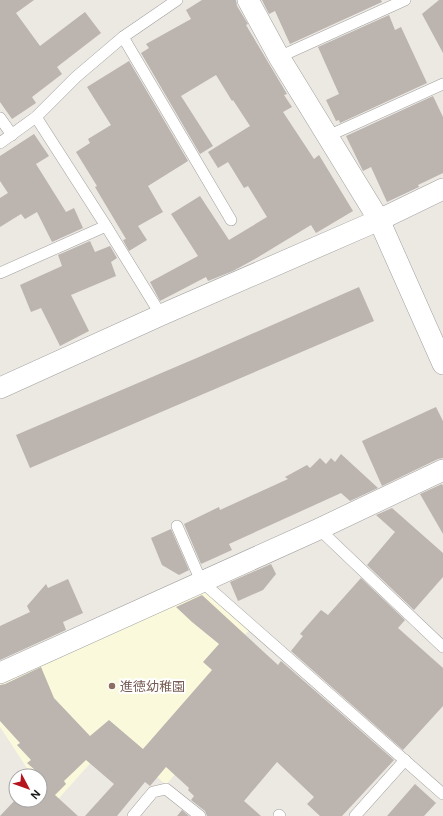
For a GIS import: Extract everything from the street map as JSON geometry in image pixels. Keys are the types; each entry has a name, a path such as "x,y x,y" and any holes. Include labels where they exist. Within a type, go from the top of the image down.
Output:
{"street":[{"path":"248,0 279,57 379,220 443,364"},
{"path":"0,388 161,315 379,220 443,189"},
{"path":"0,673 319,529 443,471"}],"lane":[{"path":"0,143 36,117 76,77 123,37 176,0"},
{"path":"279,57 405,0"},
{"path":"123,37 231,220"},
{"path":"328,136 443,84"},
{"path":"36,117 161,315"},
{"path":"0,118 12,135"},
{"path":"0,273 106,226"},
{"path":"177,526 201,581 443,794"},
{"path":"319,529 443,647"},
{"path":"359,815 405,760"},
{"path":"133,816 153,792 166,789 200,816"}],"shaded area":[{"name":"進徳幼稚園","path":"201,581 253,626 210,673 238,699 166,785 113,738 52,806 48,796 48,768 27,768 0,727 0,673"}],"building":[{"path":"0,0 34,0 16,13 40,46 85,12 101,33 57,67 62,74 32,97 36,103 12,119 0,102"},
{"path":"202,0 236,0 237,6 248,24 246,25 287,94 284,95 292,107 283,112 314,159 319,155 353,211 316,233 311,225 233,271 208,281 206,277 160,301 150,282 198,256 171,214 200,196 229,240 267,217 248,186 244,188 228,162 218,168 208,152 250,126 216,75 181,96 213,146 200,154 141,53 149,48 146,44 191,19 186,10"},
{"path":"262,0 381,0 382,2 290,44 275,11 269,14"},
{"path":"439,0 443,0 443,53 422,14"},
{"path":"389,15 395,30 401,27 427,83 340,123 339,120 336,121 326,100 339,94 318,47"},
{"path":"129,61 188,161 148,186 163,212 138,226 147,240 129,251 123,240 126,239 95,187 97,186 76,152 90,143 88,139 111,125 87,87"},
{"path":"433,96 443,117 443,173 418,185 419,187 387,202 371,167 363,171 346,136"},
{"path":"34,134 49,156 36,164 66,212 74,208 83,228 52,242 37,212 25,219 21,214 0,227 0,198 8,193 0,181 0,156"},
{"path":"90,241 95,252 110,246 117,258 111,262 116,276 71,295 89,331 60,346 41,308 31,312 20,285 62,266 58,255"},
{"path":"359,287 374,321 30,468 16,435"},
{"path":"436,407 443,421 443,458 382,486 362,441"},
{"path":"341,454 378,488 350,501 341,493 229,544 232,550 201,564 184,524 219,507 220,510 288,479 285,477 307,465 310,468 320,458 326,464 331,458 335,462"},
{"path":"442,484 443,486 443,534 420,494"},
{"path":"392,508 443,553 443,577 414,610 367,565 395,532 376,515"},
{"path":"171,529 189,570 179,575 162,565 151,538"},
{"path":"271,564 276,574 263,590 238,601 230,582"},
{"path":"361,578 405,620 398,628 443,668 443,706 403,750 291,651 303,636 300,634 321,610 328,615"},
{"path":"68,579 83,613 63,622 66,630 0,660 0,626 30,612 27,606 46,584 48,588"},
{"path":"202,595 278,665 281,661 394,760 342,816 320,816 307,804 314,797 277,762 244,801 261,816 207,816 205,811 191,800 194,796 188,790 189,788 166,767 150,786 145,782 117,816 85,816 114,784 86,760 64,781 66,784 55,795 78,816 0,816 8,808 48,808 48,768 33,768 27,763 31,760 17,745 20,743 0,721 0,685 41,667 54,698 90,736 109,720 143,749 212,670 203,662 219,644 176,607"},
{"path":"415,784 436,803 424,816 387,816"},
{"path":"182,810 189,816 177,816"}],"place":[{"name":"進徳幼稚園","path":"112,686"}]}
